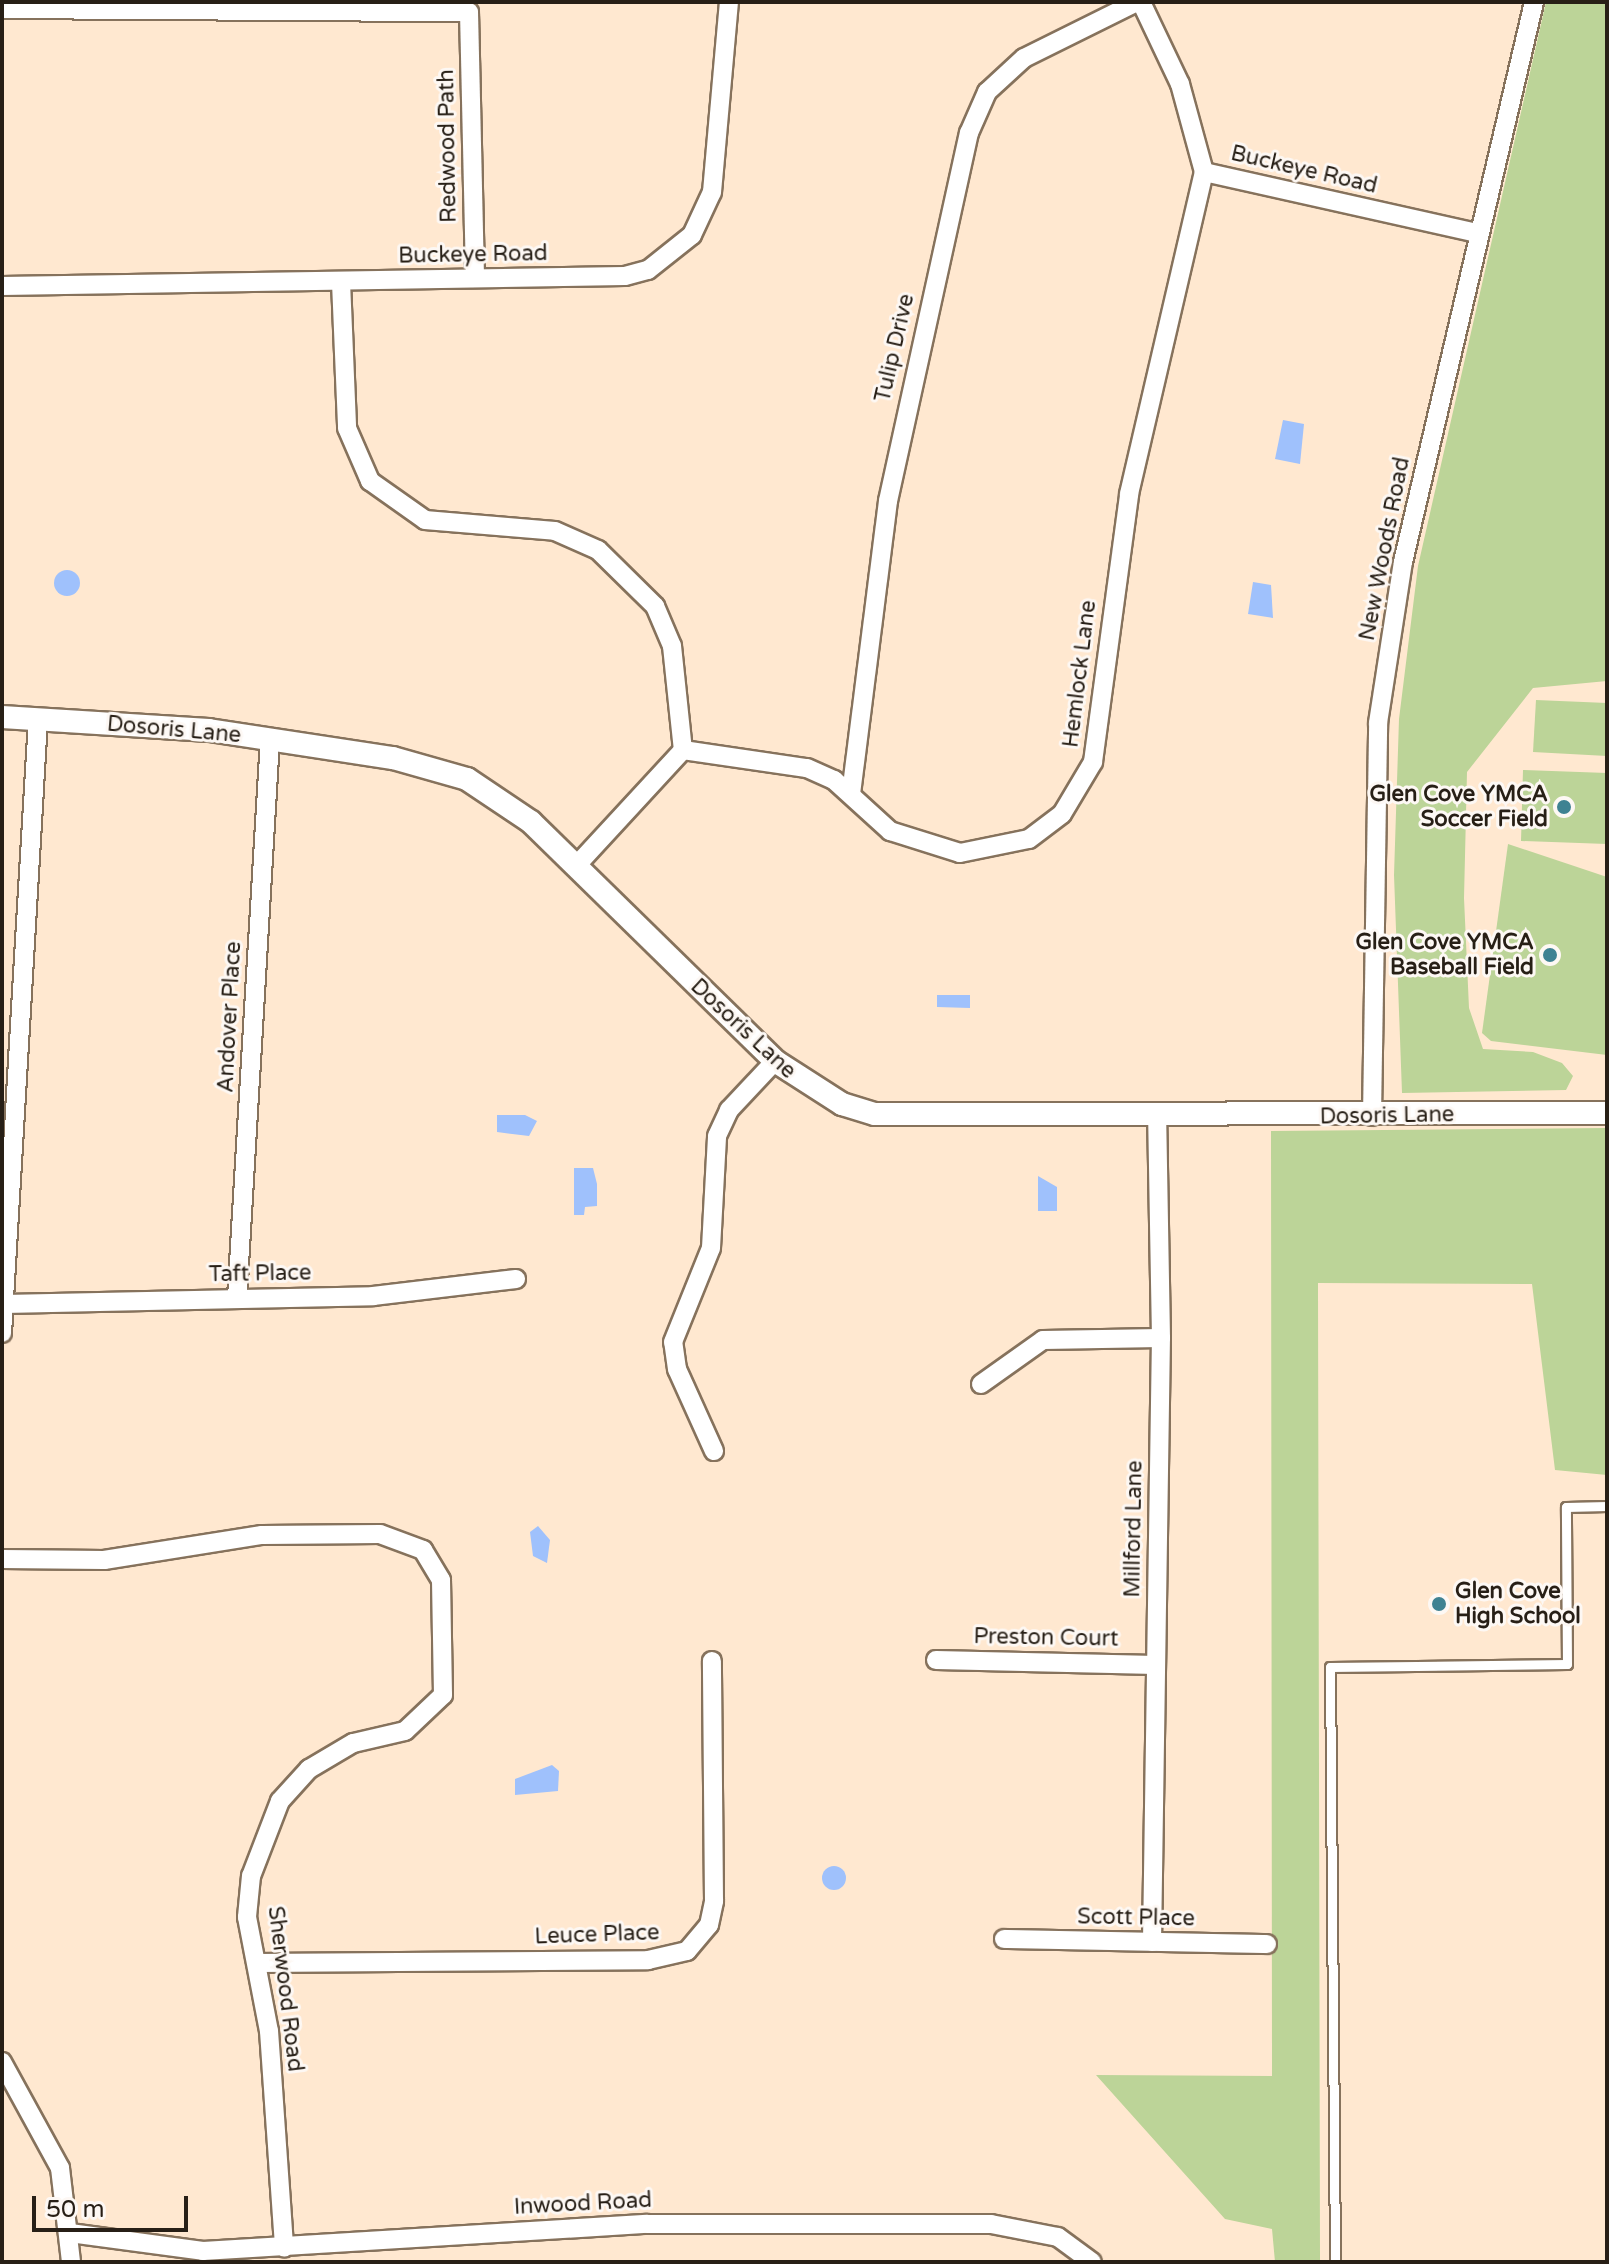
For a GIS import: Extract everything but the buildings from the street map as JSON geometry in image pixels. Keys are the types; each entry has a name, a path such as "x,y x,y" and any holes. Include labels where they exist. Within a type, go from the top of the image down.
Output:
{"street":[{"name":"Buckeye Road","path":"2,286 625,276 674,255 712,192 729,2"},
{"name":"Buckeye Road","path":"1139,2 1180,84 1204,172 1478,233"},
{"name":"Tulip Drive","path":"851,794 888,501 969,133 987,92 1024,58 1139,2"},
{"name":"New Woods Road","path":"1372,1116 1378,723 1403,562 1534,2"},
{"name":"Redwood Path","path":"215,7 469,12 475,278"},
{"path":"2,9 215,7"},
{"name":"Hemlock Lane","path":"683,750 807,768 851,794 901,837 960,853 1029,839 1084,785 1129,494 1204,172"},
{"path":"341,282 347,428 370,481 425,520 555,531 626,571 655,606 672,646 683,750 575,867"},
{"name":"Dosoris Lane","path":"2,717 270,739 393,758 467,779 509,804 775,1061 829,1098 875,1114 1157,1118 1607,1113"},
{"path":"2,1333 38,720"},
{"name":"Andover Place","path":"237,1298 270,739"},
{"path":"714,1451 677,1369 673,1342 711,1248 717,1136 729,1110 775,1061"},
{"name":"Millford Lane","path":"1152,1942 1161,1338 1157,1118"},
{"name":"Taft Place","path":"4,1304 373,1296 516,1279"},
{"path":"981,1384 1043,1340 1161,1338"},
{"name":"Sherwood Road","path":"2,1559 104,1560 224,1539 355,1533 405,1538 434,1564 447,1611 443,1695 429,1716 405,1731 324,1757 280,1801 251,1876 247,1917 269,2031 284,2247"},
{"name":"Preston Court","path":"936,1660 1156,1665"},
{"name":"Leuce Place","path":"257,1963 648,1960 687,1951 709,1925 714,1901 712,1661"},
{"name":"Scott Place","path":"1004,1939 1267,1944"},
{"path":"2,2062 60,2168 71,2262"},
{"name":"Inwood Road","path":"70,2233 203,2251 647,2224 991,2224 1058,2237 1092,2262"}],"lane":[{"path":"1335,2262 1330,1667 1567,1664 1566,1507 1607,1506"}],"green space":[{"path":"1546,2 1607,2 1607,681 1533,688 1467,772 1464,898 1469,1008 1483,1049 1533,1052 1562,1063 1573,1076 1566,1090 1402,1093 1394,875 1399,719 1418,566"},
{"path":"1536,700 1607,703 1607,756 1533,752"},
{"name":"Glen Cove YMCA Soccer Field","path":"1523,770 1607,773 1607,844 1521,841"},
{"name":"Glen Cove YMCA Baseball Field","path":"1508,844 1607,877 1607,1055 1491,1041 1482,1033"},
{"path":"1607,1128 1607,1475 1555,1470 1532,1284 1318,1283 1320,2262 1275,2262 1272,2229 1225,2219 1096,2075 1272,2076 1271,1131"}],"water":[{"path":"1283,420 1304,424 1300,464 1275,459"},
{"path":"67,570 76,574 80,583 76,592 67,596 58,592 54,583 58,574"},
{"path":"1253,582 1271,585 1273,618 1248,614"},
{"path":"937,995 970,995 970,1008 937,1007"},
{"path":"497,1115 525,1115 537,1121 529,1136 497,1132"},
{"path":"574,1168 593,1168 597,1184 597,1206 585,1207 584,1215 574,1215"},
{"path":"1038,1176 1057,1187 1057,1211 1038,1211"},
{"path":"538,1526 550,1540 547,1563 533,1556 530,1532"},
{"path":"552,1765 559,1771 558,1791 515,1795 515,1779"},
{"path":"834,1866 842,1870 846,1878 842,1886 834,1890 826,1886 822,1878 826,1870"}],"place":[{"name":"Glen Cove YMCA Soccer Field","path":"1564,807"},
{"name":"Glen Cove YMCA Baseball Field","path":"1550,955"},
{"name":"Glen Cove High School","path":"1439,1604"}]}
